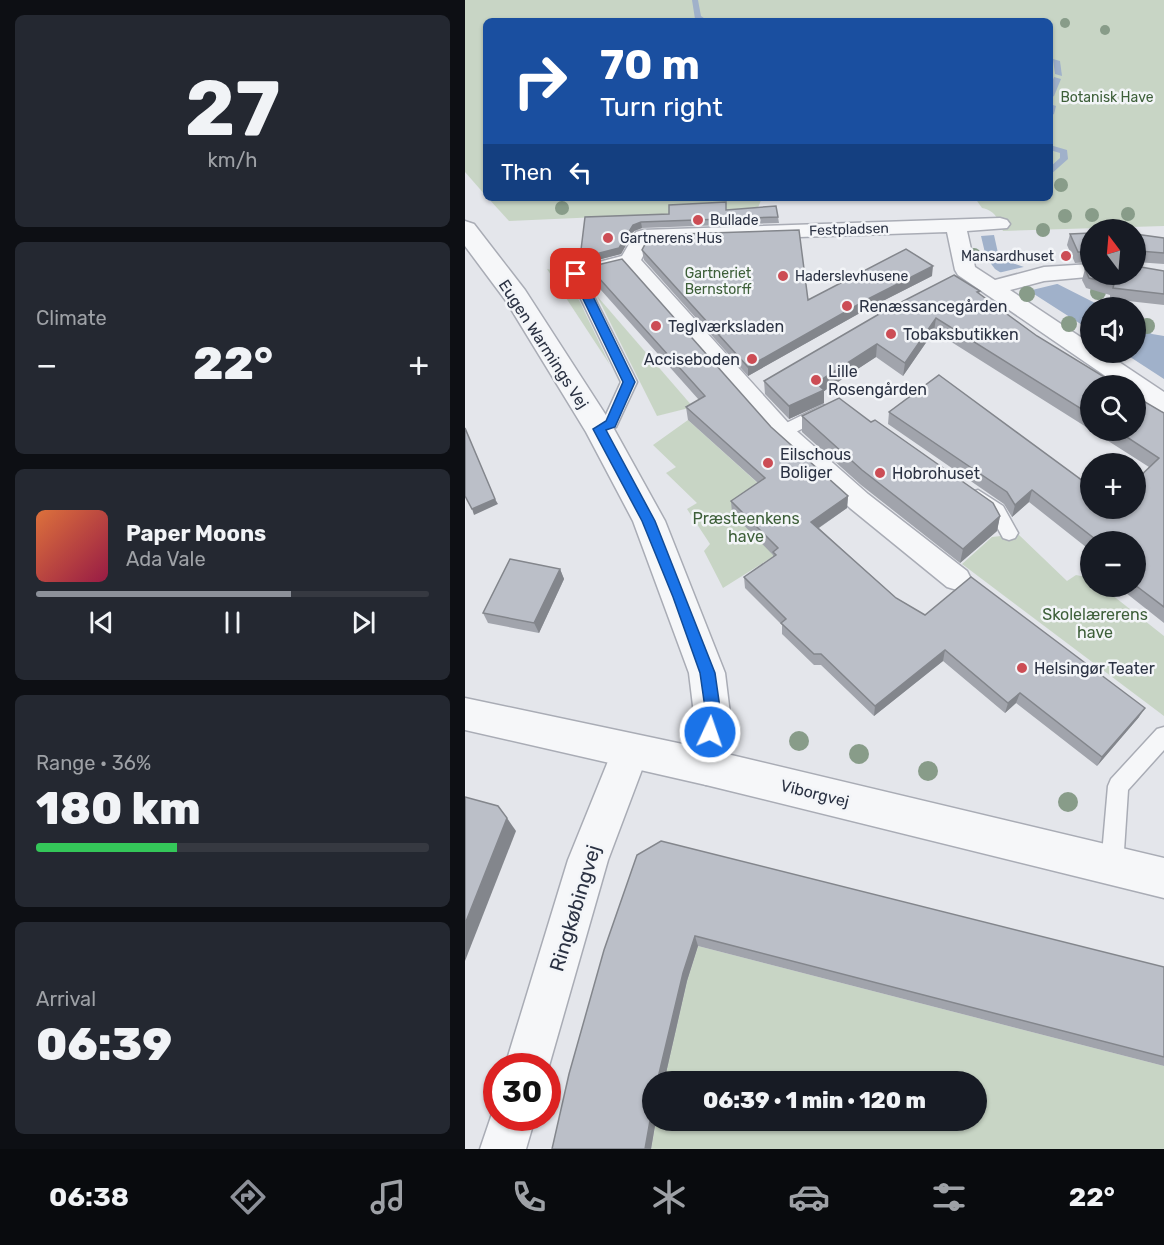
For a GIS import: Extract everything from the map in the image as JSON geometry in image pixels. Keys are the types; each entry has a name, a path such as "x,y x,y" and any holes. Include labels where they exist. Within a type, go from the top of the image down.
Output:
{"street":[{"name":"Festpladsen","path":"630,261 643,236 1000,224"},
{"path":"956,226 956,275 991,288 1164,405"},
{"name":"Eugen Warmings Vej","path":"465,229 516,296 599,429 649,521 707,673 712,714 706,767"},
{"path":"582,273 630,261 756,386 782,432 859,501 957,579"},
{"path":"991,288 1044,274 1080,271"},
{"name":"Viborgvej","path":"465,714 706,767 1164,878"},
{"name":"Ringkøbingvej","path":"531,1053 588,860 630,751"},
{"path":"503,1149 508,1131"}],"lane":[{"path":"582,273 629,382 611,423 599,429"},
{"path":"782,432 833,407"},
{"path":"968,491 997,511 1009,533"},
{"path":"1113,866 1119,786 1164,736"}],"green space":[{"name":"Botanisk Have","path":"465,0 1164,0 1164,226 1146,227 1146,219 1080,219 1080,229 1003,231 996,216 982,208 977,201 1053,201 1053,18 483,18 483,193 465,172"},
{"path":"491,201 761,201 757,210 509,221"},
{"path":"547,269 566,273 610,365"},
{"path":"597,296 693,407 657,416"},
{"name":"Præsteenkens have","path":"688,420 812,532 723,588 704,551 710,544 687,509 697,503 666,473 676,467 653,445"},
{"name":"Skolelærerens have","path":"1018,534 1067,581 1076,575 1080,576 1080,597 1115,597 1164,636 1164,716 962,564 992,537"},
{"path":"698,946 1164,1066 1164,1149 651,1149 654,1131 987,1131 987,1071 666,1071 687,981"}],"water":[{"path":"994,235 998,253 1004,260 1024,267 1083,297 1080,297 1080,324 995,269 986,257 981,236"},
{"path":"1146,331 1164,336 1164,379 1139,363 1146,363"}],"pier":[{"path":"1028,266 1061,283 1028,291 998,273"}],"building":[{"path":"726,202 726,210 776,206 778,217 641,222 633,225 619,248 580,258 585,217 669,214 669,205"},
{"path":"799,230 808,300 906,249 933,266 868,299 748,367 642,250 650,235"},
{"path":"1070,234 1080,234 1080,252 1078,252"},
{"path":"1146,236 1164,238 1164,253 1146,252"},
{"path":"622,259 771,427 848,496 811,522 896,598 925,615 971,577 1145,708 1102,757 1020,693 1008,703 945,650 875,706 821,654 814,654 781,623 786,619 744,577 776,555 773,552 778,548 731,501 765,478 686,407 705,396 589,267"},
{"path":"1146,268 1164,271 1164,294 1113,288 1114,285 1146,285"},
{"path":"954,275 980,291 977,292 1037,336 1101,375 1080,375 1080,408 936,318 905,363 877,344 816,383 824,390 789,406 764,381 886,310"},
{"path":"939,375 1080,479 1080,519 1146,519 1146,470 1159,458 1133,441 1146,441 1146,402 1164,413 1164,607 1146,593 1146,531 1085,531 1032,490 1015,505 1007,492 889,412"},
{"name":"Hobrohuset","path":"839,398 871,422 875,420 993,503 1000,516 963,549 862,470 802,416"},
{"path":"465,428 495,499 472,509 465,496"},
{"path":"510,559 560,569 534,623 483,613"},
{"path":"465,797 498,806 507,818 465,924"},
{"path":"661,841 1164,967 1164,1057 695,936 683,973 660,1071 642,1071 642,1131 648,1131 645,1149 552,1149 556,1131 561,1131 561,1109 569,1074 604,950 637,855"}],"waterway":[{"path":"695,0 700,18"},
{"path":"1056,61 1059,74"},
{"path":"1053,89 1057,79"},
{"path":"1053,148 1064,152 1064,159 1053,169"}],"place":[{"name":"Bullade","path":"698,220"},
{"name":"Gartnerens Hus","path":"608,238"},
{"name":"Mansardhuset","path":"1066,256"},
{"name":"Haderslevhusene","path":"783,276"},
{"name":"Renæssancegården","path":"847,306"},
{"name":"Teglværksladen","path":"656,326"},
{"name":"Tobaksbutikken","path":"891,334"},
{"name":"Acciseboden","path":"752,359"},
{"name":"Lille Rosengården","path":"816,380"},
{"name":"Eilschous Boliger","path":"768,463"},
{"name":"Hobrohuset","path":"880,473"},
{"name":"Helsingør Teater","path":"1022,668"}],"route":[{"path":"576,274 629,382 611,423 599,429 649,521 680,597 707,673 712,708 710,732"}],"park label":[{"name":"Gartneriet Bernstorff","path":"718,282"}]}
